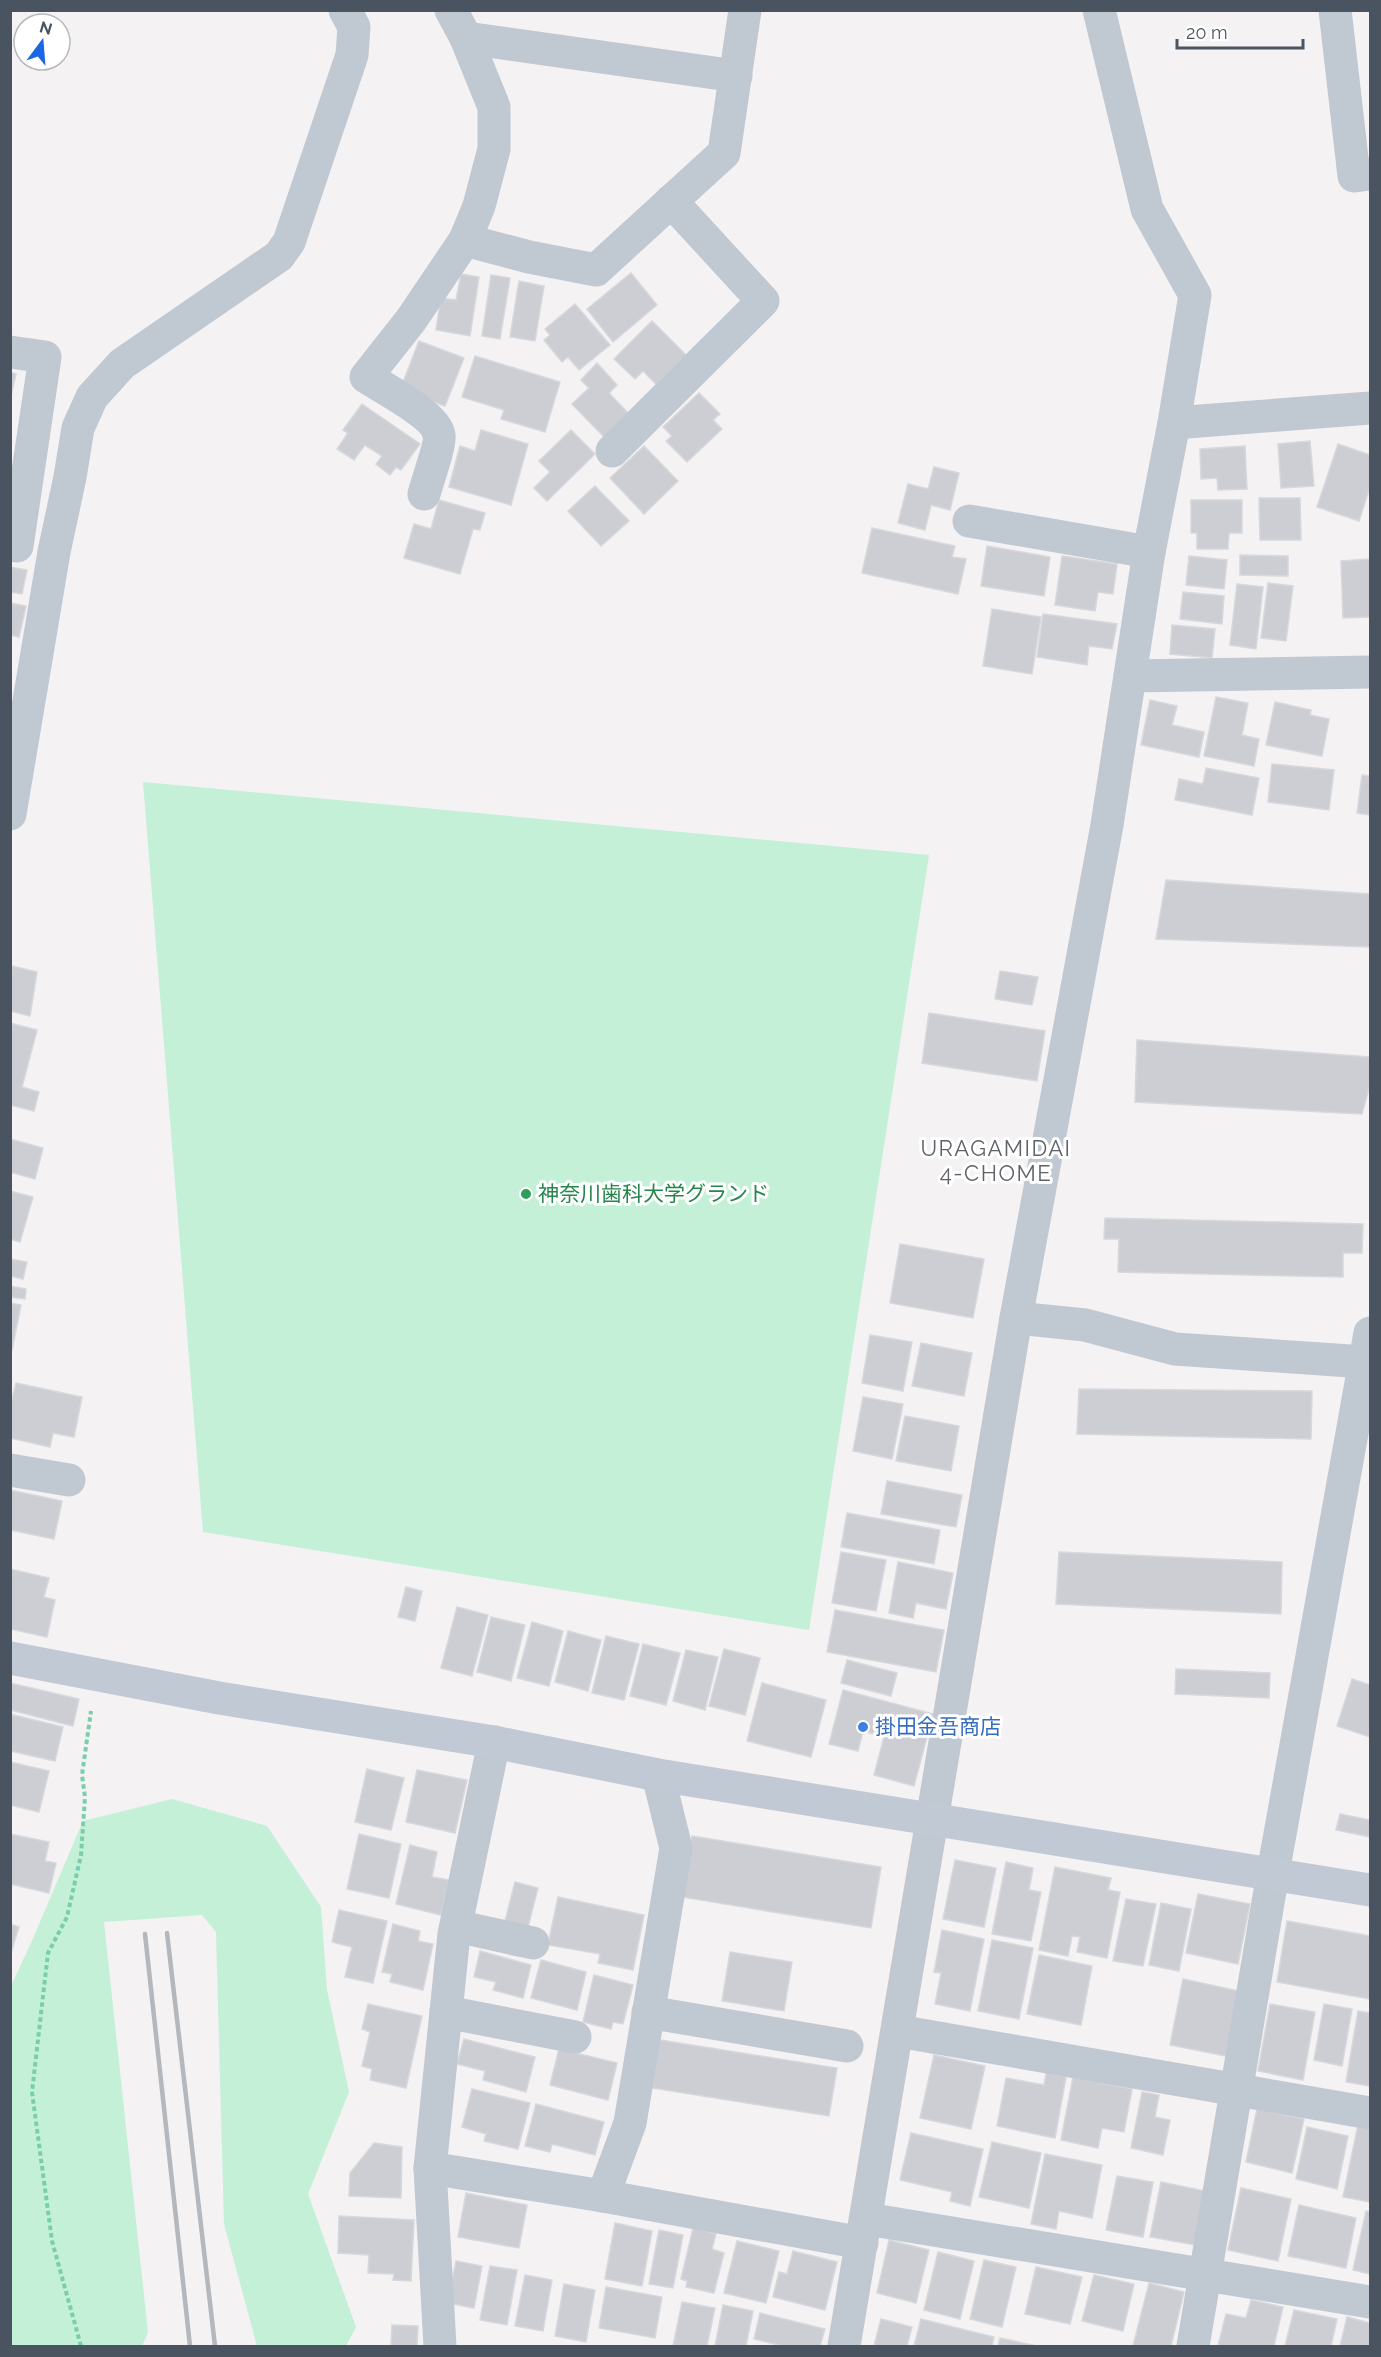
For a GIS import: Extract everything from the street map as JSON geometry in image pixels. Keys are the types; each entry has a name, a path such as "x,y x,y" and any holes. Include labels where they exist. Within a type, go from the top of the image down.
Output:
{"street":[{"path":"10,814 17,730 70,477 78,428 92,398 122,364 279,256 289,242 352,55 354,27 345,10"},
{"path":"465,240 529,257 596,270 724,153 745,10"},
{"path":"844,2346 1016,1318 1107,825 1149,552 1196,295 1148,208 1100,10"},
{"path":"1335,10 1354,176 1371,174"},
{"path":"458,24 736,76"},
{"path":"424,494 440,437 437,426 366,376 411,320 465,240 479,206 494,149 494,107 458,24"},
{"path":"612,450 762,301 671,201"},
{"path":"10,351 45,357 14,546 54,552"},
{"path":"1174,423 1371,408"},
{"path":"969,521 1149,552"},
{"path":"1130,676 1371,672"},
{"path":"1016,1318 1085,1325 1175,1349 1368,1347 1273,1873 1193,2346"},
{"path":"10,1470 69,1480"},
{"path":"10,1658 219,1698 494,1742 658,1775 1371,1890"},
{"path":"440,2346 430,2168 456,1926 494,1742"},
{"path":"603,2196 630,2123 676,1848 658,1775"},
{"path":"456,1926 533,1943"},
{"path":"446,2012 575,2037"},
{"path":"648,2012 847,2046"},
{"path":"898,2031 1371,2113"},
{"path":"430,2168 603,2196 1206,2274 1371,2302"}],"path":[{"path":"81,2346 52,2241 32,2092 48,1953 67,1917 81,1855 86,1797 82,1775 97,1675"}],"green space":[{"name":"神奈川歯科大学グランド","path":"143,782 929,855 809,1630 203,1532"},
{"path":"172,1799 267,1826 321,1907 327,1990 349,2092 308,2194 356,2327 346,2346 257,2346 224,2224 216,1932 202,1915 104,1922 148,2333 142,2346 11,2346 11,1986 83,1821"}],"building":[{"path":"631,273 657,305 613,342 587,309"},
{"path":"461,274 479,277 470,336 436,330 441,298 456,300"},
{"path":"491,275 510,278 500,339 482,336"},
{"path":"519,281 544,286 535,341 510,337"},
{"path":"575,304 610,345 579,370 568,357 562,362 544,340 550,335 545,329"},
{"path":"652,321 686,355 656,384 643,371 635,379 614,359"},
{"path":"419,341 464,358 445,406 400,390"},
{"path":"475,356 560,382 545,432 501,419 504,410 462,397"},
{"path":"597,363 617,385 609,393 628,413 604,437 572,404 589,388 581,380"},
{"path":"10,372 16,374 10,401"},
{"path":"699,393 720,414 713,420 722,429 687,462 666,441 672,436 663,427"},
{"path":"362,404 420,444 401,470 396,467 390,475 376,464 382,456 365,445 354,460 337,449 348,433 343,430"},
{"path":"481,430 528,444 511,505 449,487 460,446 475,451"},
{"path":"571,430 595,454 547,501 534,488 550,472 539,461"},
{"path":"1310,441 1314,486 1281,488 1278,444"},
{"path":"1338,444 1370,455 1370,487 1359,521 1317,507"},
{"path":"644,446 678,481 644,514 610,478"},
{"path":"1245,446 1247,489 1218,490 1217,478 1201,479 1200,449"},
{"path":"934,467 959,473 950,510 931,505 925,530 898,523 908,484 928,489"},
{"path":"595,486 629,521 601,546 568,511"},
{"path":"1259,498 1300,498 1301,540 1260,540"},
{"path":"439,500 485,513 480,530 473,529 460,574 404,558 414,524 431,529"},
{"path":"1191,500 1242,500 1242,533 1229,533 1228,549 1197,549 1197,533 1191,533"},
{"path":"872,528 955,546 952,557 966,559 958,594 862,573"},
{"path":"987,546 1050,557 1044,596 981,586"},
{"path":"1240,555 1288,556 1288,576 1240,575"},
{"path":"1062,556 1117,564 1113,594 1098,592 1095,611 1055,605"},
{"path":"1189,556 1227,560 1224,589 1186,585"},
{"path":"1370,559 1370,617 1343,618 1341,561"},
{"path":"10,567 27,570 22,594 10,592"},
{"path":"1268,583 1293,586 1286,641 1261,638"},
{"path":"1237,584 1263,587 1256,649 1230,645"},
{"path":"1183,592 1224,596 1222,624 1180,619"},
{"path":"10,603 26,606 19,637 10,635"},
{"path":"992,609 1041,617 1032,674 983,666"},
{"path":"1043,614 1117,624 1112,649 1089,646 1087,665 1037,657"},
{"path":"1172,625 1215,629 1212,658 1170,654"},
{"path":"1216,697 1248,703 1242,735 1259,739 1254,766 1204,756"},
{"path":"1150,700 1177,706 1172,725 1204,732 1199,757 1141,745"},
{"path":"1275,702 1311,710 1310,715 1329,719 1322,756 1266,745"},
{"path":"1272,764 1334,770 1329,810 1268,802"},
{"path":"1206,768 1259,778 1252,815 1175,800 1179,779 1203,784"},
{"path":"1362,775 1370,776 1370,815 1357,813"},
{"path":"1166,880 1370,894 1370,947 1156,939"},
{"path":"12,966 37,972 30,1016 10,1011"},
{"path":"1000,971 1038,977 1032,1005 995,999"},
{"path":"929,1013 1045,1031 1037,1081 922,1063"},
{"path":"10,1023 37,1030 22,1087 39,1092 34,1111 10,1105"},
{"path":"1137,1040 1370,1057 1370,1085 1362,1114 1135,1102"},
{"path":"10,1139 43,1148 35,1179 10,1172"},
{"path":"10,1191 33,1197 20,1242 10,1239"},
{"path":"1105,1218 1363,1224 1362,1253 1343,1253 1343,1277 1118,1272 1119,1239 1104,1239"},
{"path":"900,1244 984,1259 973,1318 890,1303"},
{"path":"10,1259 27,1262 23,1279 10,1276"},
{"path":"10,1286 26,1289 25,1299 10,1297"},
{"path":"10,1303 21,1305 12,1350 10,1349"},
{"path":"870,1335 912,1342 903,1391 862,1383"},
{"path":"921,1343 972,1353 964,1396 912,1386"},
{"path":"16,1383 82,1397 74,1437 53,1433 50,1447 10,1438 10,1408"},
{"path":"1079,1389 1312,1391 1311,1439 1077,1434"},
{"path":"863,1397 903,1404 892,1459 853,1451"},
{"path":"905,1416 959,1426 951,1471 896,1461"},
{"path":"887,1481 962,1495 956,1527 881,1514"},
{"path":"10,1490 62,1501 54,1539 10,1530"},
{"path":"847,1513 940,1530 934,1564 841,1547"},
{"path":"841,1552 886,1560 876,1611 832,1603"},
{"path":"1059,1552 1282,1562 1281,1614 1056,1604"},
{"path":"898,1562 953,1573 946,1609 916,1603 913,1618 889,1613"},
{"path":"10,1569 49,1578 44,1597 55,1600 47,1637 10,1629"},
{"path":"406,1587 422,1591 415,1621 398,1617"},
{"path":"457,1607 488,1615 472,1676 441,1668"},
{"path":"835,1610 944,1630 936,1672 827,1652"},
{"path":"491,1617 525,1625 511,1681 477,1672"},
{"path":"532,1622 563,1631 549,1686 517,1678"},
{"path":"568,1631 601,1640 588,1691 555,1682"},
{"path":"606,1636 639,1644 624,1700 592,1693"},
{"path":"643,1644 680,1653 666,1705 630,1696"},
{"path":"724,1649 760,1658 745,1715 709,1706"},
{"path":"686,1650 718,1657 705,1710 673,1701"},
{"path":"847,1660 897,1673 891,1696 841,1683"},
{"path":"1176,1669 1270,1673 1269,1698 1175,1694"},
{"path":"1352,1679 1370,1685 1370,1737 1337,1726"},
{"path":"10,1683 79,1699 73,1726 10,1710"},
{"path":"762,1683 826,1700 811,1757 747,1741"},
{"path":"843,1690 933,1714 914,1786 874,1775 884,1737 863,1731 858,1751 829,1744"},
{"path":"10,1714 63,1727 55,1761 10,1751"},
{"path":"10,1762 49,1771 39,1812 10,1805"},
{"path":"367,1769 404,1778 391,1830 355,1822"},
{"path":"417,1770 467,1780 455,1833 406,1822"},
{"path":"1340,1814 1370,1820 1370,1837 1336,1830"},
{"path":"10,1834 49,1842 45,1861 56,1863 49,1893 10,1884"},
{"path":"359,1834 401,1844 389,1898 347,1889"},
{"path":"692,1836 881,1867 871,1928 682,1897"},
{"path":"410,1845 437,1852 432,1877 449,1880 441,1915 396,1904"},
{"path":"955,1860 996,1868 984,1927 943,1919"},
{"path":"1006,1862 1033,1868 1029,1890 1041,1892 1031,1941 992,1934"},
{"path":"1055,1867 1111,1878 1108,1890 1120,1892 1107,1958 1077,1952 1080,1937 1072,1936 1068,1956 1039,1950"},
{"path":"515,1882 538,1888 528,1927 505,1921"},
{"path":"1198,1894 1250,1904 1238,1964 1186,1953"},
{"path":"558,1897 644,1915 633,1970 598,1963 600,1954 548,1945"},
{"path":"1126,1899 1156,1904 1143,1966 1113,1961"},
{"path":"1161,1903 1191,1909 1179,1971 1149,1965"},
{"path":"339,1910 387,1921 373,1983 345,1977 352,1947 332,1942"},
{"path":"1287,1921 1370,1936 1370,1999 1277,1982"},
{"path":"10,1924 19,1927 10,1956"},
{"path":"393,1924 420,1931 418,1941 433,1944 423,1990 390,1982 392,1974 382,1972"},
{"path":"942,1930 984,1939 970,2011 935,2004 941,1973 934,1972"},
{"path":"992,1940 1033,1948 1019,2019 978,2011"},
{"path":"480,1951 531,1965 523,1998 493,1990 496,1982 474,1977"},
{"path":"730,1952 792,1962 784,2011 722,2001"},
{"path":"1039,1955 1092,1966 1081,2025 1027,2014"},
{"path":"541,1960 586,1972 577,2010 531,1998"},
{"path":"594,1975 633,1985 623,2024 613,2022 611,2029 583,2022"},
{"path":"1183,1979 1239,1991 1226,2056 1170,2045"},
{"path":"368,2004 422,2016 406,2088 370,2080 372,2069 362,2066 370,2032 362,2029"},
{"path":"1270,2004 1315,2012 1303,2080 1258,2071"},
{"path":"1324,2004 1352,2009 1342,2066 1314,2060"},
{"path":"1358,2011 1370,2013 1370,2086 1346,2082"},
{"path":"464,2039 535,2057 526,2092 483,2080 485,2071 457,2064"},
{"path":"660,2040 837,2068 829,2116 652,2088"},
{"path":"559,2049 617,2063 608,2100 550,2085"},
{"path":"934,2055 985,2066 971,2129 920,2118"},
{"path":"1046,2073 1066,2077 1055,2138 997,2126 1006,2078 1044,2085"},
{"path":"1073,2077 1132,2089 1124,2132 1102,2128 1098,2148 1061,2140"},
{"path":"472,2089 530,2103 518,2149 484,2141 486,2134 462,2127"},
{"path":"1142,2092 1159,2095 1155,2117 1170,2120 1163,2155 1131,2148"},
{"path":"536,2104 604,2122 595,2155 552,2144 550,2152 525,2146"},
{"path":"1257,2109 1304,2119 1292,2173 1246,2162"},
{"path":"1358,2125 1370,2128 1370,2202 1343,2197"},
{"path":"1307,2127 1348,2136 1337,2189 1296,2179"},
{"path":"911,2133 983,2149 970,2206 950,2201 952,2192 900,2180"},
{"path":"992,2142 1041,2153 1029,2208 979,2197"},
{"path":"374,2143 402,2147 401,2198 349,2196 350,2173"},
{"path":"1045,2154 1102,2165 1092,2218 1059,2211 1056,2229 1031,2224"},
{"path":"1117,2176 1153,2182 1143,2237 1106,2230"},
{"path":"1161,2182 1205,2191 1195,2245 1150,2237"},
{"path":"1241,2188 1291,2199 1278,2261 1228,2250"},
{"path":"466,2193 527,2205 519,2248 458,2237"},
{"path":"1299,2205 1356,2218 1346,2268 1288,2256"},
{"path":"1366,2211 1370,2212 1370,2274 1353,2270"},
{"path":"339,2216 414,2220 411,2281 393,2280 394,2274 368,2273 369,2255 338,2253"},
{"path":"615,2223 652,2231 642,2286 605,2279"},
{"path":"693,2228 716,2234 712,2249 724,2253 714,2293 686,2287 687,2281 681,2279"},
{"path":"659,2230 683,2235 673,2288 649,2284"},
{"path":"889,2240 929,2250 916,2303 877,2293"},
{"path":"737,2241 779,2251 766,2303 724,2293"},
{"path":"793,2251 837,2262 825,2310 773,2297 779,2272 787,2274"},
{"path":"938,2252 974,2261 960,2319 924,2310"},
{"path":"984,2260 1016,2267 1002,2327 970,2319"},
{"path":"456,2261 482,2266 474,2308 448,2303"},
{"path":"490,2266 517,2270 507,2325 480,2320"},
{"path":"1036,2267 1082,2277 1070,2324 1025,2314"},
{"path":"525,2275 552,2280 543,2331 515,2326"},
{"path":"1094,2275 1134,2284 1123,2331 1082,2321"},
{"path":"1149,2283 1184,2292 1171,2346 1133,2346"},
{"path":"564,2284 595,2290 586,2342 555,2336"},
{"path":"606,2287 662,2297 655,2338 599,2328"},
{"path":"1251,2300 1283,2307 1274,2346 1218,2346 1226,2314 1246,2318"},
{"path":"682,2302 715,2308 707,2346 673,2346"},
{"path":"723,2305 753,2311 746,2346 715,2346"},
{"path":"1294,2310 1337,2319 1331,2346 1285,2346"},
{"path":"760,2313 825,2329 820,2346 783,2346 754,2339"},
{"path":"1347,2317 1370,2323 1370,2346 1340,2346"},
{"path":"881,2319 912,2327 907,2346 874,2346"},
{"path":"921,2319 994,2337 992,2346 914,2346"},
{"path":"392,2325 418,2326 417,2346 391,2346"},
{"path":"1000,2338 1037,2346 998,2346"}],"railway":[{"path":"167,1933 215,2346"},
{"path":"145,1934 190,2346"}],"place":[{"name":"神奈川歯科大学グランド","path":"526,1194"},
{"name":"掛田金吾商店","path":"863,1727"}],"district":[{"name":"URAGAMIDAI 4-CHOME","path":"996,1160"}]}
